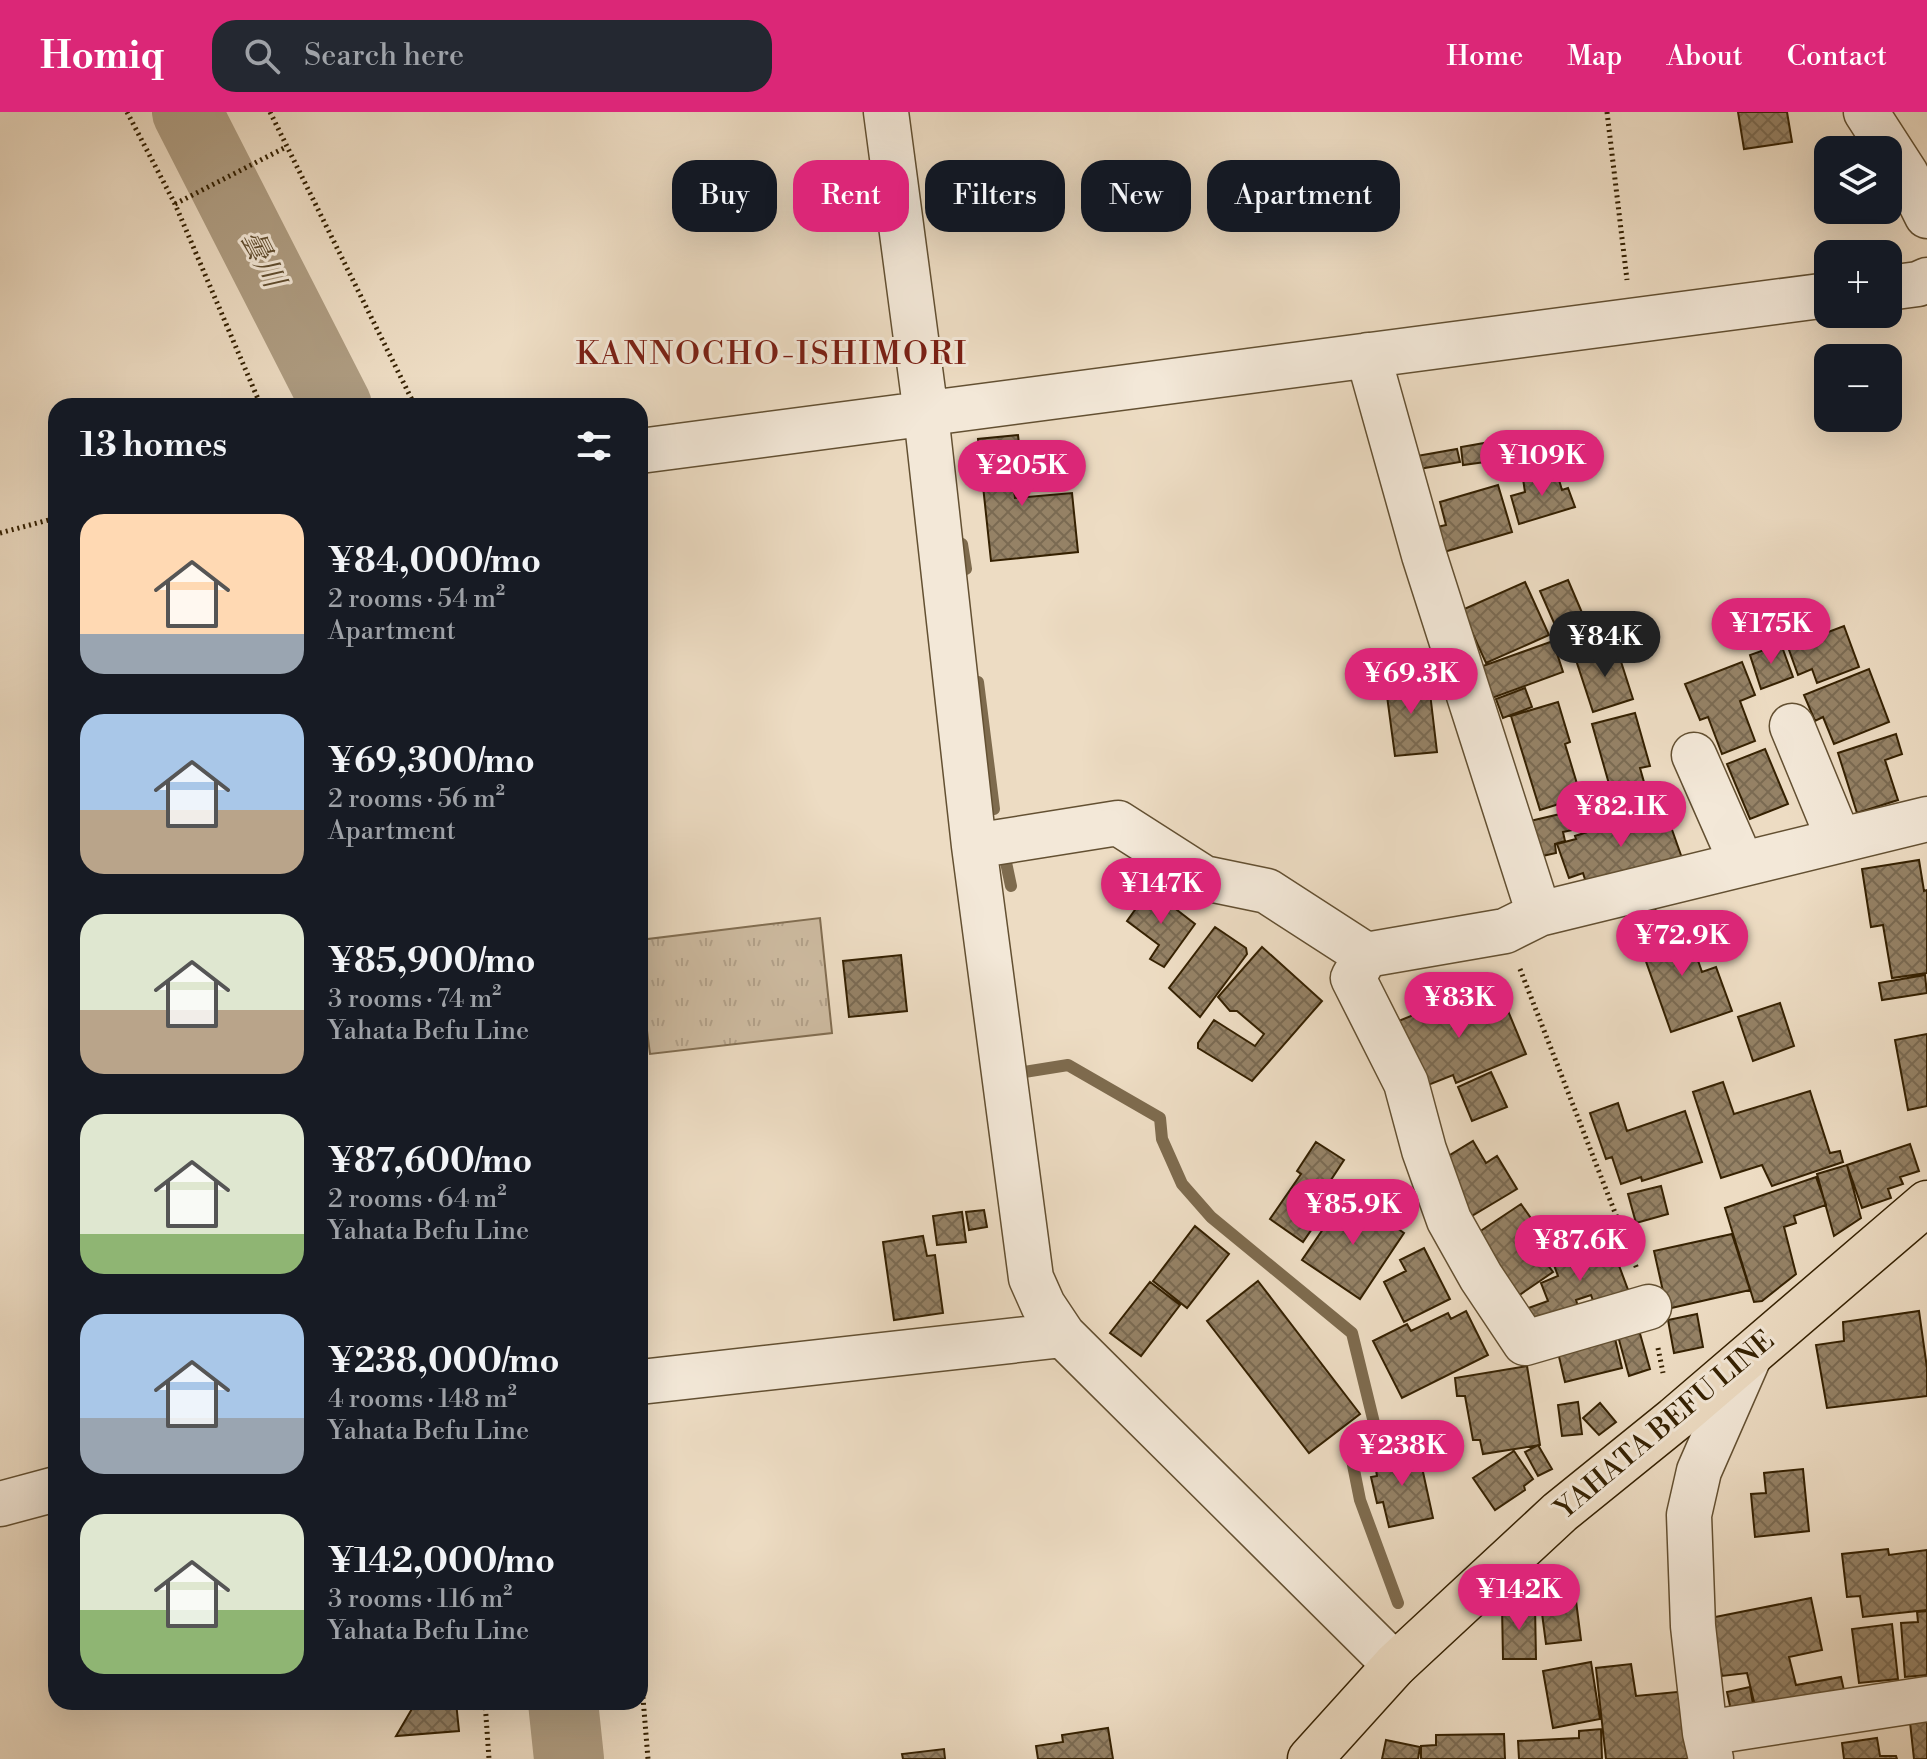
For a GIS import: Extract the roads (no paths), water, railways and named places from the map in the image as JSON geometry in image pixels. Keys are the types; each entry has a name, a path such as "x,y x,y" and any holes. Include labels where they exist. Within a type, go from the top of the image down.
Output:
{"main road":[{"name":"YAHATA BEFU LINE","path":"1310,1759 1395,1665 1560,1512 1671,1423 1927,1203"}],"street":[{"path":"886,112 926,414 974,846 1031,1278 1043,1305 1063,1335 1395,1665"},
{"path":"1866,112 1910,144 1927,216"},
{"path":"1902,286 1927,280"},
{"path":"648,450 1814,297"},
{"path":"1368,355 1522,922"},
{"path":"1792,726 1839,840"},
{"path":"1694,755 1742,864"},
{"path":"974,846 1118,823 1204,878 1267,891 1366,955 1522,922 1927,819"},
{"path":"1366,955 1353,978 1406,1083 1424,1150 1449,1220 1481,1277 1525,1343 1649,1307"},
{"path":"648,1381 1063,1335"},
{"path":"1749,1357 1699,1471 1689,1515 1693,1626 1708,1746 1927,1699"},
{"path":"0,1504 48,1491"}],"waterway":[{"name":"曇川","path":"187,112 333,398"},
{"path":"962,544 966,569"},
{"path":"978,682 994,809"},
{"path":"1004,853 1011,886"},
{"path":"1018,1073 1068,1065 1160,1118 1162,1139 1182,1184 1211,1217 1352,1333 1374,1423 1349,1445 1360,1500 1398,1603"},
{"name":"曇川","path":"564,1710 569,1759"}],"district":[{"name":"KANNOCHO-ISHIMORI","path":"772,354"}]}
